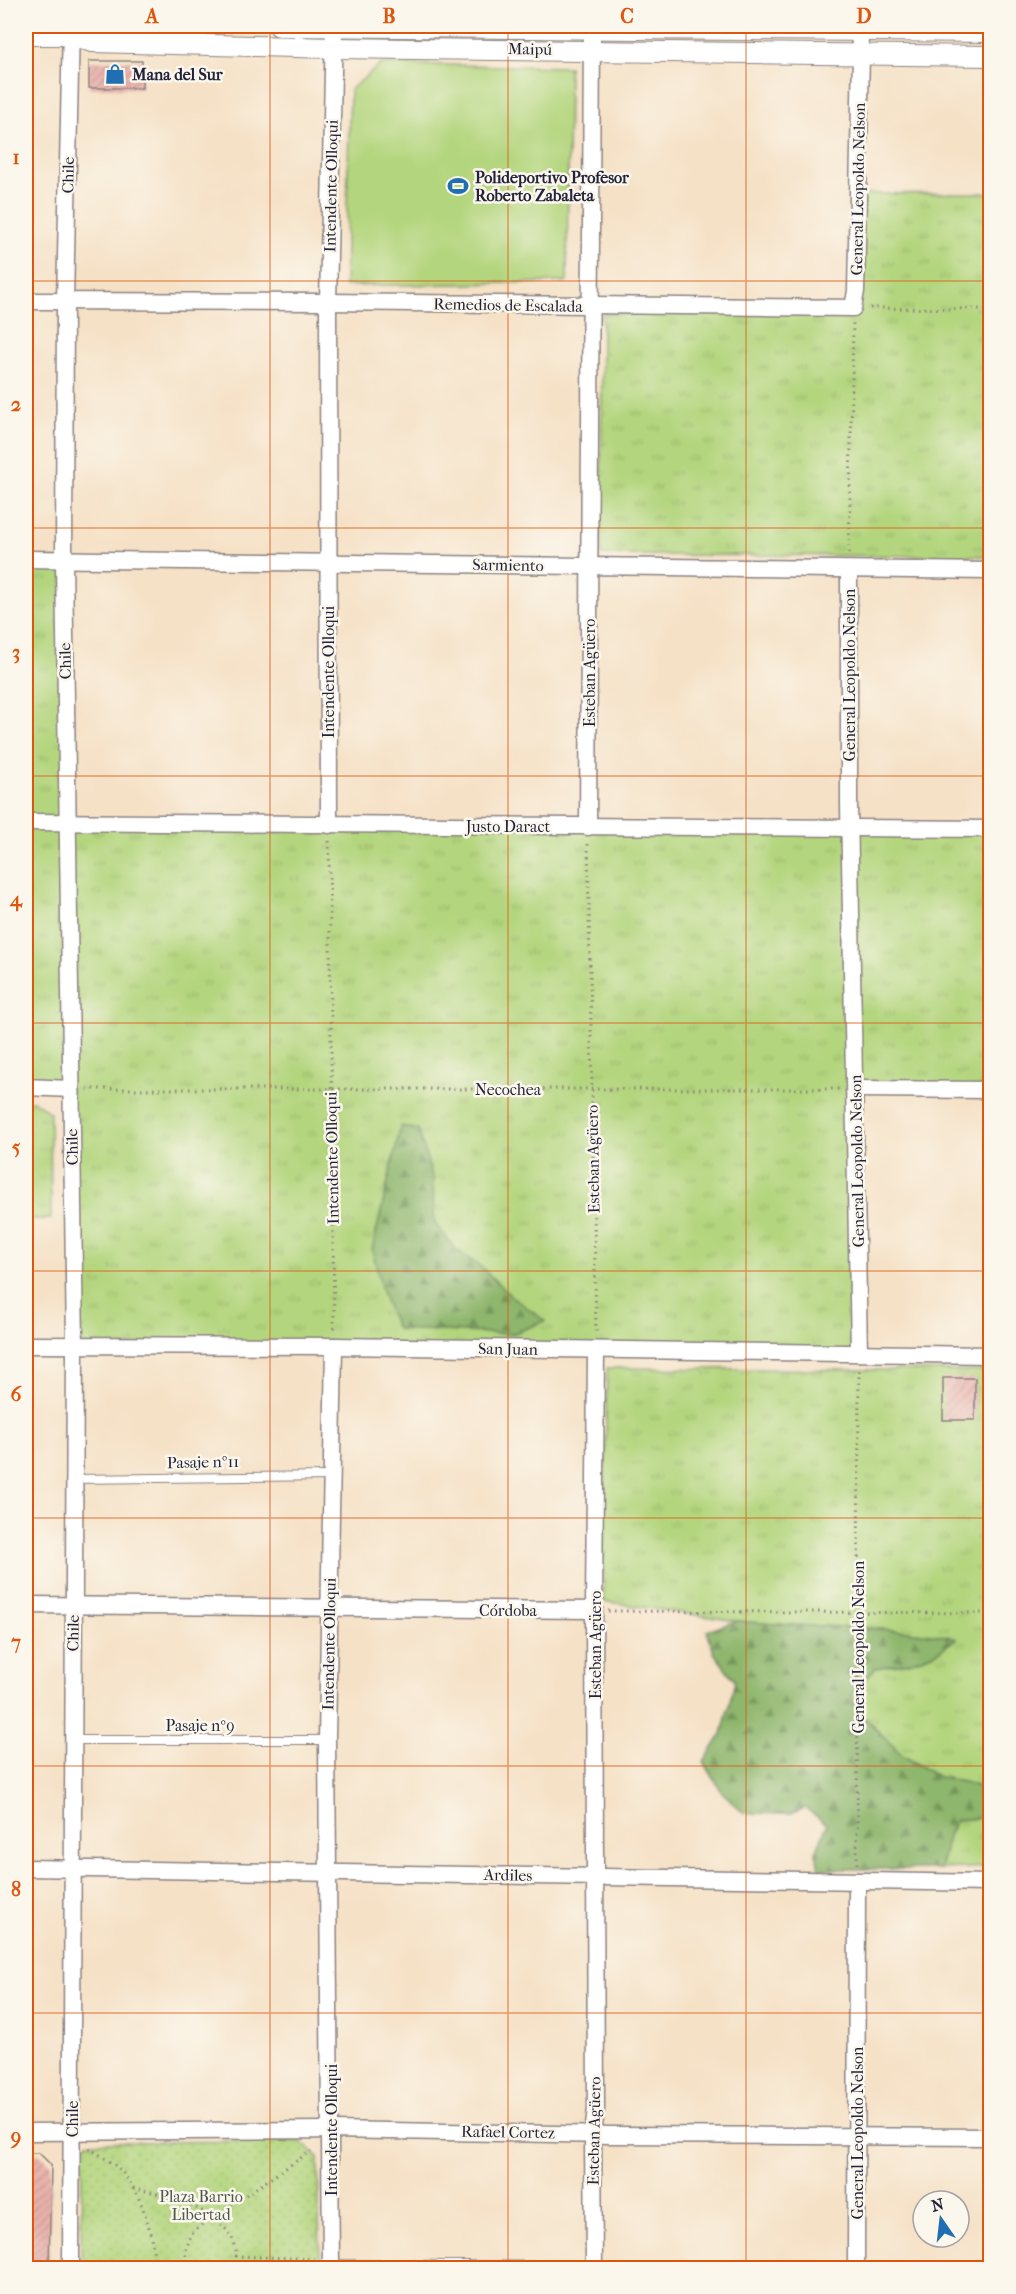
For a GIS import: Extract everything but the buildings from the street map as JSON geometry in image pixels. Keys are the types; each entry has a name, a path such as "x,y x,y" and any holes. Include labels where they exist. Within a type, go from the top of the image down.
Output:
{"street":[{"name":"Maipú","path":"279,26 858,28 990,32"},
{"name":"Intendente Olloqui","path":"329,825 328,302 333,26"},
{"name":"Esteban Agüero","path":"588,827 592,27"},
{"name":"General Leopoldo Nelson","path":"853,308 856,291 861,54 858,28"},
{"name":"Maipú","path":"26,35 76,29 93,42 333,48 990,56"},
{"name":"Chile","path":"71,2268 75,1346 64,560 65,302 76,29"},
{"name":"Remedios de Escalada","path":"26,302 328,302 853,308"},
{"name":"Sarmiento","path":"26,559 990,572"},
{"name":"General Leopoldo Nelson","path":"849,570 859,1353"},
{"name":"Justo Daract","path":"26,822 990,829"},
{"path":"26,1088 71,1089"},
{"path":"856,1089 990,1090"},
{"name":"San Juan","path":"26,1345 334,1346 990,1355"},
{"name":"Intendente Olloqui","path":"327,2264 331,2130 327,1740 334,1346"},
{"name":"Esteban Agüero","path":"594,2267 596,1351"},
{"name":"Córdoba","path":"26,1605 594,1610"},
{"name":"Ardiles","path":"26,1868 990,1883"},
{"name":"General Leopoldo Nelson","path":"856,2268 857,1881"},
{"name":"Rafael Cortez","path":"26,2132 331,2130 990,2138"}],"lane":[{"name":"Pasaje nº11","path":"73,1479 333,1476"},
{"name":"Pasaje nº9","path":"72,1740 327,1740"},
{"path":"327,2264 594,2267"}],"path":[{"path":"853,308 990,309"},
{"name":"General Leopoldo Nelson","path":"849,570 853,308"},
{"name":"Intendente Olloqui","path":"329,825 334,1346"},
{"name":"Esteban Agüero","path":"588,827 596,1351"},
{"name":"Necochea","path":"71,1089 856,1089"},
{"name":"General Leopoldo Nelson","path":"857,1881 859,1353"},
{"path":"594,1610 990,1613"},
{"path":"86,2145 126,2176 145,2212 152,2239 155,2268"},
{"path":"186,2268 184,2256 194,2229 311,2151"},
{"path":"133,2189 152,2191 170,2197 215,2220 227,2229 235,2244 234,2268"},
{"path":"236,2256 327,2264"}],"green space":[{"name":"Polideportivo Profesor Roberto Zabaleta","path":"381,64 569,67 567,282 345,286 350,90"},
{"path":"990,193 990,556 601,555 602,314 853,308 858,194"},
{"path":"26,559 64,560 67,823 990,829 990,1090 856,1089 859,1353 75,1346 71,1089 26,1087"},
{"path":"26,1101 34,1101 50,1113 51,1219 26,1219"},
{"path":"401,1126 418,1130 433,1179 434,1222 456,1250 481,1267 511,1296 545,1321 512,1334 397,1329 384,1298 372,1250"},
{"path":"607,1368 990,1371 990,1791 968,1783 938,1777 902,1755 855,1708 852,1694 875,1668 909,1662 935,1653 956,1639 737,1621 603,1601"},
{"path":"737,1621 903,1631 957,1638 935,1653 909,1662 875,1668 852,1694 855,1708 902,1755 938,1777 968,1783 990,1791 990,1817 955,1820 948,1836 940,1869 819,1869 816,1852 827,1824 805,1808 790,1814 744,1813 722,1792 704,1762 722,1734 735,1681 714,1653 707,1631"},
{"path":"990,1817 990,1867 940,1869 948,1836 955,1820"},
{"name":"Plaza Barrio Libertad","path":"300,2141 318,2157 320,2268 81,2268 82,2150 88,2142"}],"place":[{"name":"Mana del Sur","path":"115,74"},
{"name":"Polideportivo Profesor Roberto Zabaleta","path":"458,186"}]}
